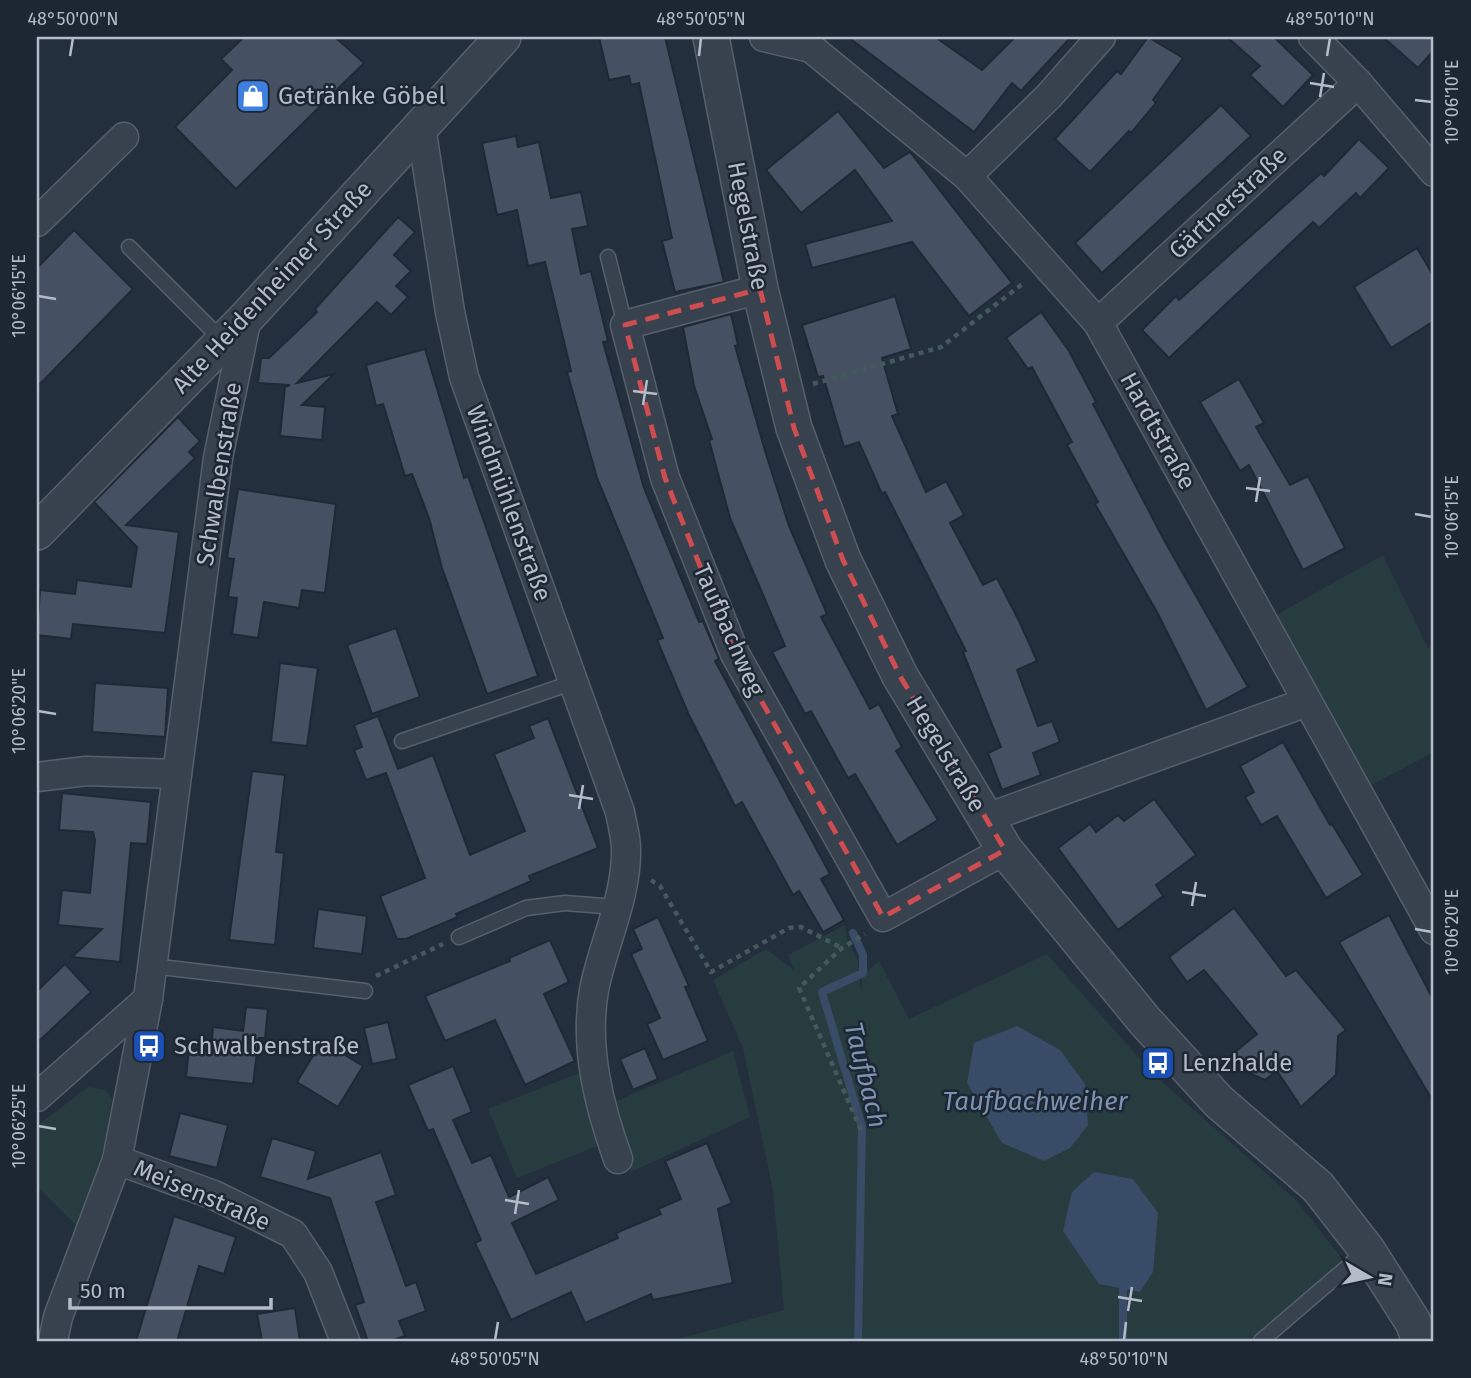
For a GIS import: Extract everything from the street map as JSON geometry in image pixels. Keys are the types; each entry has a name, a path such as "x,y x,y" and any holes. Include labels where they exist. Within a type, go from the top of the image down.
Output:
{"street":[{"name":"Alte Heidenheimer Straße","path":"37,532 235,329 503,37"},
{"name":"Hegelstraße","path":"711,37 760,289 794,428 843,560 900,676 1005,850 1137,1011 1210,1092 1318,1187 1367,1250 1413,1322 1420,1341"},
{"name":"Hardtstraße","path":"764,37 815,42 967,176 1098,323 1434,930"},
{"path":"967,176 1049,96 1101,37"},
{"path":"1313,37 1358,83 1434,172"},
{"name":"Gärtnerstraße","path":"1098,323 1358,83"},
{"name":"Windmühlenstraße","path":"421,127 450,312 464,377 620,812 626,848 625,870 594,993 590,1036 597,1087 618,1158"},
{"path":"37,222 124,136"},
{"path":"625,324 760,289"},
{"name":"Taufbachweg","path":"625,324 665,478 735,654 883,917 1005,850"},
{"name":"Schwalbenstraße","path":"53,1341 58,1318 117,1160 148,999 235,329"},
{"path":"984,819 1307,702"},
{"path":"37,777 86,771 177,774"},
{"path":"37,1097 148,999"},
{"name":"Meisenstraße","path":"117,1160 214,1195 293,1234 318,1272 345,1341"}],"lane":[{"path":"129,247 235,329"},
{"path":"608,257 625,324"},
{"path":"402,741 574,682"},
{"path":"459,937 526,908 565,903 617,907"},
{"path":"152,966 365,991"},
{"path":"1261,1341 1367,1250"}],"path":[{"path":"785,392 941,347 1048,265"},
{"path":"625,870 660,886 711,972 789,928 801,927 842,948"},
{"path":"861,1130 799,988 842,948 869,932"},
{"path":"365,991 378,972 459,937"}],"highlighted area":[{"path":"760,289 794,428 843,560 900,676 1005,850 883,917 735,654 665,478 625,325"}],"green space":[{"path":"1383,555 1428,648 1434,645 1434,752 1362,790 1269,619"},
{"path":"845,925 847,939 858,961 861,992 862,975 879,961 909,1019 1047,954 1152,1073 1295,1199 1345,1262 1254,1341 671,1341 784,1310 773,1191 743,1048 713,980 766,949 794,970 788,955"},
{"path":"733,1051 750,1117 631,1172 605,1106"},
{"path":"587,1070 607,1142 517,1178 488,1109"},
{"path":"88,1087 106,1090 112,1099 106,1143 81,1230 37,1187 37,1126"}],"water":[{"name":"Taufbachweiher","path":"1017,1026 1060,1050 1085,1084 1088,1125 1070,1148 1044,1161 1002,1143 967,1083 974,1043"},
{"name":"Taufbachweiher","path":"1094,1172 1133,1179 1158,1213 1153,1272 1140,1292 1099,1284 1063,1231 1072,1192"}],"building":[{"path":"244,37 335,37 364,63 236,189 175,127 232,70 221,59"},
{"path":"599,37 665,37 724,282 675,292 662,241 672,238 639,83 631,85 629,76 609,80"},
{"path":"848,37 935,37 982,70 1015,37 1071,37 1021,91 1012,83 974,132"},
{"path":"1148,37 1183,58 1153,100 1156,103 1131,133 1129,131 1090,172 1055,139 1117,71 1121,74"},
{"path":"1227,37 1274,37 1313,75 1283,107 1250,75 1260,66"},
{"path":"1383,37 1434,37 1434,50 1418,68"},
{"path":"1221,105 1251,136 1102,273 1075,243"},
{"path":"838,111 884,168 910,152 1012,283 969,316 912,242 812,268 805,244 892,221 855,170 801,213 766,170"},
{"path":"516,136 518,147 539,142 551,198 581,192 588,226 572,229 581,274 591,271 608,341 603,342 644,488 699,622 703,621 719,659 715,661 830,874 821,879 844,920 823,932 799,891 793,895 742,802 735,806 688,713 657,640 663,638 597,478 567,372 571,371 545,262 528,266 517,210 497,215 482,143"},
{"path":"1359,139 1389,168 1360,198 1356,193 1319,228 1313,222 1169,358 1142,330 1176,296 1179,300 1321,173 1324,176"},
{"path":"398,217 415,232 394,255 411,271 396,286 408,297 391,315 377,302 297,383 334,374 302,405 325,407 322,440 280,436 285,387 290,385 258,383 261,358 269,358 317,312 315,309"},
{"path":"74,230 133,289 37,387 37,268"},
{"path":"1417,248 1434,277 1434,321 1391,348 1354,287"},
{"path":"895,296 911,349 882,358 898,414 892,416 926,492 946,481 964,515 950,523 983,585 997,578 1037,661 1017,670 1038,726 1052,721 1060,742 1033,753 1041,775 1002,790 988,753 1001,747 963,652 966,651 885,492 882,494 859,442 844,447 823,376 818,377 802,325"},
{"path":"1041,312 1069,351 1096,402 1093,404 1164,540 1248,687 1206,710 1157,612 1095,504 1098,502 1067,445 1072,442 1032,367 1028,369 1006,338"},
{"path":"731,314 738,345 735,346 789,526 827,614 821,617 870,709 879,704 902,747 896,751 938,820 897,845 855,774 848,778 811,711 805,714 772,652 785,646 730,518 709,440 712,439 694,386 683,327"},
{"path":"425,349 464,478 468,476 538,676 487,694 442,568 429,518 412,474 405,476 383,404 376,406 366,365"},
{"path":"1239,379 1264,423 1256,427 1290,485 1308,476 1345,548 1303,570 1249,465 1240,471 1200,402"},
{"path":"178,417 200,441 189,452 195,458 126,525 179,532 165,633 73,624 71,639 37,635 40,590 75,594 77,580 131,587 137,547 94,502"},
{"path":"238,489 336,504 325,593 302,590 299,608 264,602 258,638 232,634 237,598 228,597 234,559 227,558"},
{"path":"396,628 420,697 372,714 347,645"},
{"path":"280,663 318,668 307,746 271,742"},
{"path":"95,683 168,688 165,737 92,732"},
{"path":"378,716 398,769 433,755 470,855 525,831 494,754 534,738 529,726 548,718 598,848 529,876 531,881 456,914 458,917 406,939 397,939 380,896 425,878 386,773 366,780 354,750 362,747 354,725"},
{"path":"1283,742 1330,825 1332,824 1363,875 1326,898 1277,816 1261,825 1245,797 1254,792 1240,766"},
{"path":"252,771 285,775 276,852 284,853 275,945 229,940"},
{"path":"62,793 151,802 147,844 131,843 120,962 72,957 102,929 58,925 62,890 90,893 95,840 93,832 59,830"},
{"path":"1154,799 1196,855 1156,885 1163,896 1118,930 1058,848 1090,824 1096,832 1118,815 1124,821"},
{"path":"1234,908 1286,976 1296,970 1346,1030 1338,1036 1336,1075 1301,1107 1277,1071 1265,1080 1245,1071 1230,1056 1257,1034 1204,970 1187,982 1169,957"},
{"path":"318,909 367,916 362,954 313,948"},
{"path":"1389,915 1434,1001 1434,1103 1339,942"},
{"path":"658,917 689,986 685,987 708,1041 663,1060 647,1024 660,1018 631,954 642,949 633,929"},
{"path":"550,940 569,982 544,994 575,1061 525,1085 495,1020 445,1041 425,996 510,961 509,958"},
{"path":"65,964 91,992 37,1043 37,991"},
{"path":"246,1007 268,1009 265,1038 259,1038 253,1084 186,1077 189,1049 211,1051 213,1027 243,1031"},
{"path":"388,1022 397,1059 372,1064 364,1028"},
{"path":"322,1041 363,1066 338,1107 297,1082"},
{"path":"645,1048 658,1079 633,1090 620,1059"},
{"path":"453,1066 472,1112 453,1120 472,1163 491,1155 509,1197 548,1177 559,1200 512,1223 536,1274 618,1238 616,1233 661,1214 658,1209 681,1199 665,1161 707,1143 732,1203 718,1209 733,1283 653,1300 651,1294 585,1323 571,1292 511,1320 475,1243 481,1240 433,1129 428,1131 408,1085"},
{"path":"180,1113 228,1125 217,1168 169,1156"},
{"path":"272,1138 316,1151 308,1179 381,1152 396,1195 376,1202 406,1286 416,1282 426,1311 399,1321 405,1336 390,1341 368,1341 355,1305 364,1302 330,1198 260,1177"},
{"path":"174,1216 236,1237 224,1274 199,1266 177,1341 136,1341"},
{"path":"295,1308 300,1341 262,1341 257,1314"}],"waterway":[{"name":"Taufbach","path":"853,933 863,955 863,973 822,992 862,1127 858,1341"},
{"path":"1123,1288 1123,1341"}],"place":[{"name":"Getränke Göbel","path":"253,96"},
{"name":"Schwalbenstraße","path":"149,1046"},
{"name":"Lenzhalde","path":"1158,1063"}]}
